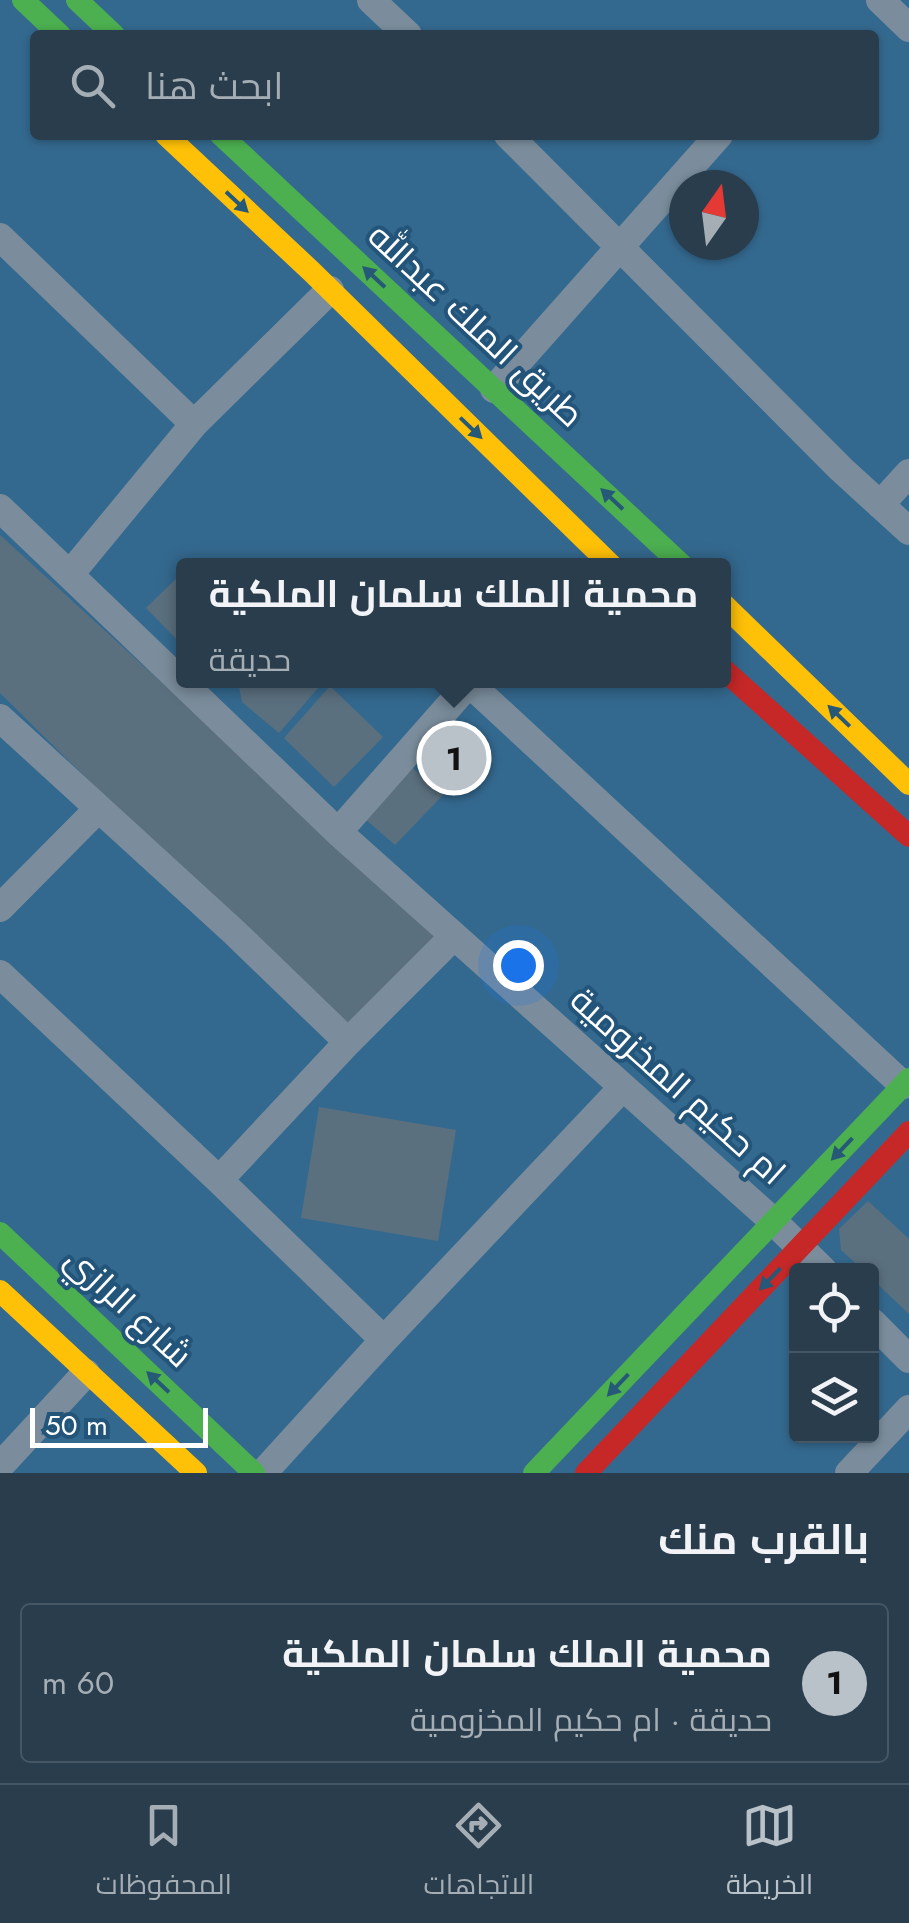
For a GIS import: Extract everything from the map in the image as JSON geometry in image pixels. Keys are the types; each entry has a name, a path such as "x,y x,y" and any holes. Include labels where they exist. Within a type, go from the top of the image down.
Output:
{"main road":[{"path":"22,0 55,30"},
{"path":"79,1 109,30"},
{"path":"171,140 330,290 594,558"},
{"name":"طريق الملك عبدالله","path":"227,140 674,558"},
{"path":"731,612 909,784"},
{"path":"731,676 909,836"},
{"path":"534,1473 906,1082"},
{"path":"586,1473 909,1132"},
{"name":"شارع الرازي","path":"0,1233 254,1473"},
{"path":"0,1291 196,1473"}],"street":[{"path":"880,0 909,28"},
{"path":"385,4 404,30"},
{"path":"513,140 841,469 909,531"},
{"path":"494,390 715,140"},
{"path":"0,238 194,424"},
{"path":"71,573 194,424 330,290"},
{"path":"880,504 909,473"},
{"name":"ام حكيم المخزومية","path":"0,508 176,675"},
{"name":"ام حكيم المخزومية","path":"190,688 338,832 774,1221 816,1263"},
{"path":"338,832 465,688"},
{"path":"477,688 906,1082"},
{"path":"0,718 348,1042"},
{"path":"0,908 98,808"},
{"path":"220,1180 348,1042 454,936"},
{"path":"0,974 384,1340"},
{"path":"263,1473 623,1087"},
{"path":"879,1329 909,1359"},
{"path":"0,1466 86,1373"},
{"path":"849,1473 909,1409"}],"shaded area":[{"path":"0,0 909,0 909,1473 0,1473"}],"building":[{"path":"0,535 443,939 348,1036 0,693"},
{"path":"176,579 176,639 146,608"},
{"path":"239,688 318,688 279,733 242,702"},
{"path":"328,688 383,737 334,787 284,738"},
{"path":"409,765 444,794 395,845 365,819"},
{"path":"319,1107 456,1130 438,1241 301,1218"},
{"path":"868,1201 909,1239 909,1314 879,1286 879,1263 855,1263 841,1250 839,1229"}],"traffic: fast":[{"path":"23,0 55,30"},
{"path":"77,0 109,30"},
{"path":"226,140 674,558"},
{"path":"534,1473 909,1079"},
{"path":"0,1233 254,1473"}],"traffic: slow":[{"path":"171,140 604,558"},
{"path":"731,612 909,784"},
{"path":"0,1291 196,1473"}],"traffic: jam":[{"path":"731,676 909,836"},
{"path":"586,1473 909,1132"}],"place":[{"name":"محمية الملك سلمان الملكية","path":"454,758"}]}
